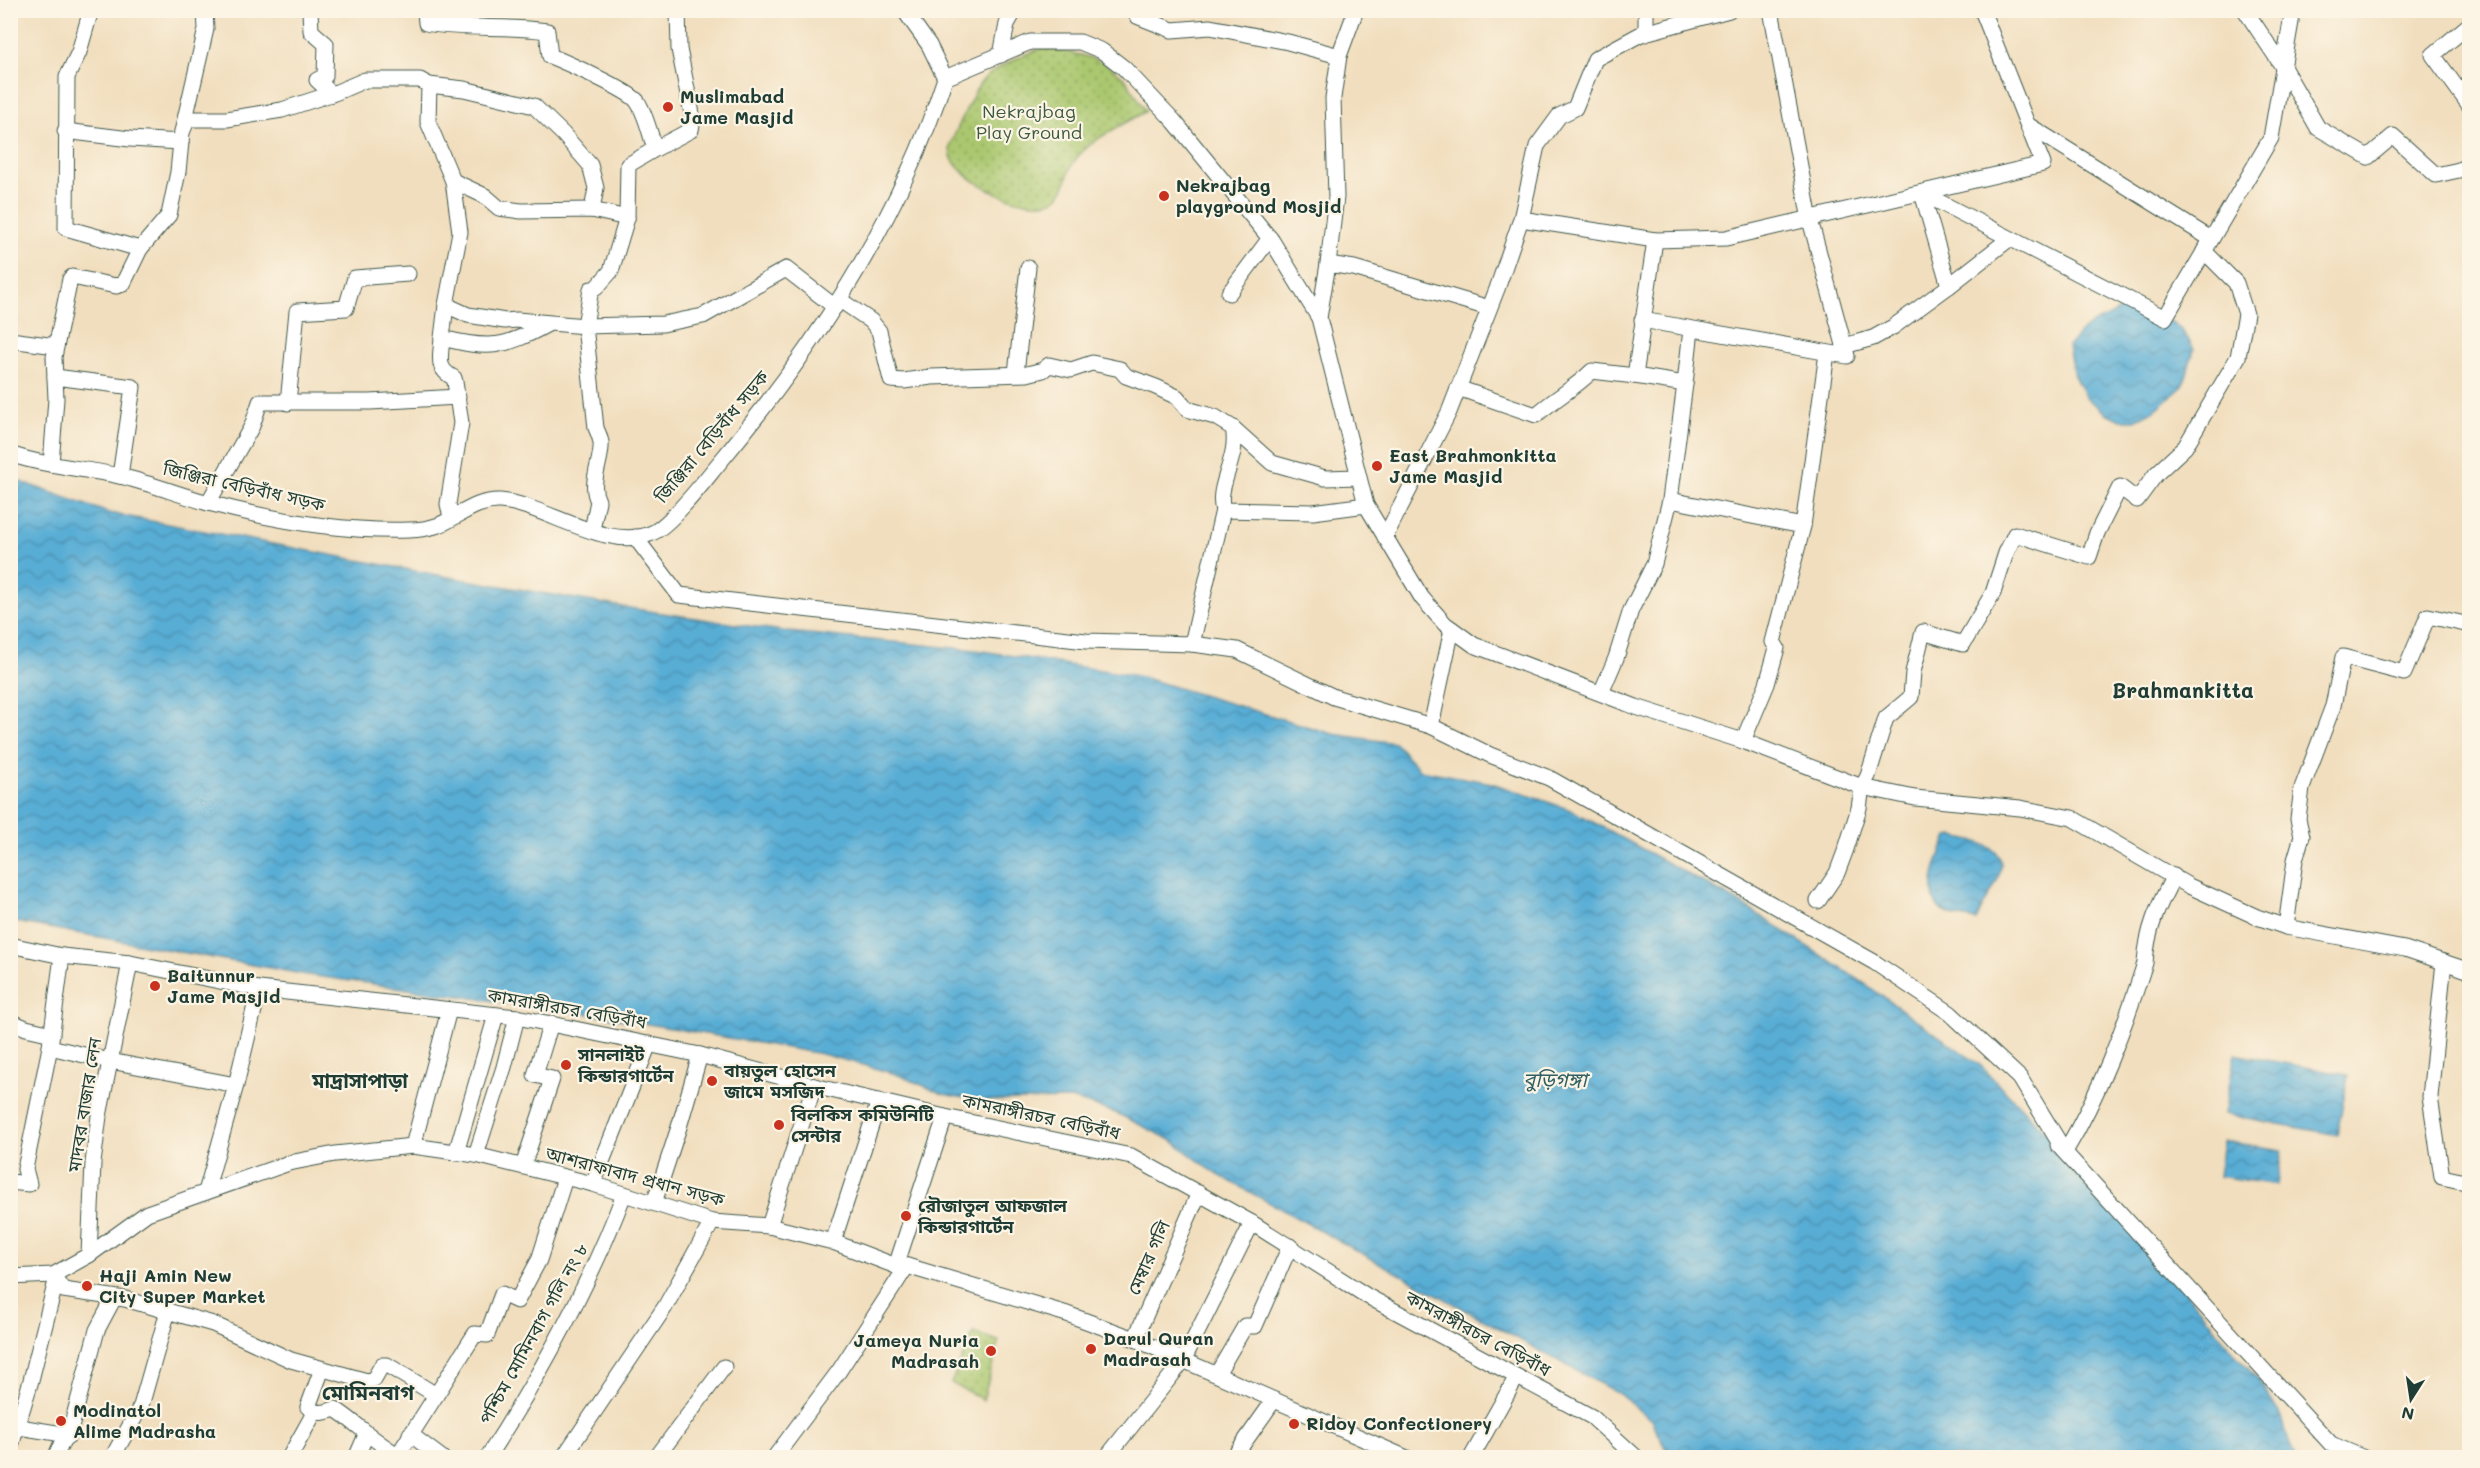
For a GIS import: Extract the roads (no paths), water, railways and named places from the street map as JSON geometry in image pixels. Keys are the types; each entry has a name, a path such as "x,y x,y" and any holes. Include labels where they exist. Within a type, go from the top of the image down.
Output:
{"street":[{"path":"91,10 80,52 67,77 66,228 140,249"},
{"path":"51,464 56,425 54,357 70,279 72,277 117,286 123,284 140,249 169,215 178,172 181,137 206,29 205,10"},
{"path":"310,10 311,32 326,44 324,76 317,80 332,94"},
{"path":"425,10 426,23 548,31 550,56 606,82 636,100 655,149"},
{"path":"592,530 598,501 595,496 596,471 601,443 596,428 585,326 591,289 596,288 611,271 627,218 628,165 691,130 693,119 679,49 678,10"},
{"path":"904,10 929,45 945,78 1030,42 1080,42 1102,51 1124,68 1174,121 1270,238 1319,318 1366,506 1422,598 1452,629 1474,645 1636,707 1743,741 1862,786 1915,798 2020,808 2072,818 2189,886 2257,917 2286,927 2405,949 2469,971"},
{"path":"1000,55 1007,24 1015,10"},
{"path":"1319,318 1336,197 1334,98 1339,56 1356,10"},
{"path":"1646,10 1646,34"},
{"path":"1385,537 1449,412 1521,219 1537,146 1559,116 1575,108 1595,59 1646,34 1729,10"},
{"path":"1642,320 1847,356 1810,220 1771,10"},
{"path":"1521,219 1655,240 1726,238 2043,164 1982,10"},
{"path":"2245,10 2283,67 2318,128 2368,157 2393,136 2436,175 2459,171 2469,164"},
{"path":"1922,193 2165,318 2271,138 2293,10"},
{"path":"1137,16 1172,30 1210,27 1288,42 1339,56"},
{"path":"2466,33 2433,55 2469,106"},
{"name":"জিঞ্জিরা বেড়িবাঁধ সড়ক","path":"10,454 120,476 208,502 294,523 329,527 411,530 438,525 471,507 499,501 515,504 592,530 635,537 654,533 697,489 801,359 837,303 863,262 894,200 932,120 945,78"},
{"path":"181,137 189,119 227,119 271,112 332,94 365,80 420,80 429,85 464,89 534,106 590,165 596,188 592,210"},
{"path":"429,85 428,122 453,181 460,232 446,305 440,367 443,372 454,378 461,423 448,504 451,517"},
{"path":"1818,901 1837,873 1859,808 1862,786 1868,776 1886,718 1911,697 1913,672 1923,632 1963,644 1993,593 2015,534 2089,557 2097,533 2120,487 2137,500 2156,474 2185,447 2238,357 2247,314 2236,283 2208,245 2028,125"},
{"path":"65,131 130,139 181,137"},
{"path":"453,181 485,196 499,208 521,211 592,210 627,218"},
{"path":"1922,193 1949,286"},
{"path":"1229,292 1270,238"},
{"path":"1844,346 1873,338 1893,327 2010,239"},
{"path":"1635,376 1655,240"},
{"path":"1328,264 1354,268 1489,309"},
{"path":"1016,374 1028,268"},
{"path":"446,305 468,315 505,321 585,326 663,324 703,316 786,269 837,303 871,321 879,331 891,380 1016,374 1043,370 1049,366 1071,370 1092,363 1115,367 1126,376 1176,397 1187,408 1215,417 1233,428 1272,463 1325,478 1358,477"},
{"path":"288,403 297,311 346,308 355,278 408,274"},
{"path":"442,338 486,347 519,339 548,324"},
{"path":"1601,693 1616,658 1631,610 1654,564 1670,500 1691,328"},
{"path":"10,340 56,346"},
{"path":"1743,741 1767,684 1777,648 1773,642 1803,526 1827,353"},
{"path":"1458,388 1536,415 1556,398 1575,387 1592,371 1685,384"},
{"path":"55,377 133,387 120,476"},
{"path":"208,502 252,426 260,402 414,401 458,397"},
{"path":"1192,644 1223,510 1221,503 1224,486 1235,444 1233,428"},
{"path":"1670,500 1803,526"},
{"path":"1223,510 1313,512 1366,506"},
{"path":"635,537 679,595 1086,641 1192,644 1237,650 1334,697 1431,726 1490,755 1549,778 1874,962 1950,1013 2020,1078 2065,1152 2082,1124 2103,1080 2145,963 2146,947 2155,912 2174,876"},
{"path":"2286,927 2295,860 2302,836 2298,819 2302,788 2333,706 2343,657 2404,674 2428,616 2469,626"},
{"path":"1431,726 1452,629"},
{"name":"কামরাঙ্গীরচর বেড়িবাঁধ","path":"10,945 62,956 130,963 259,989 517,1017 551,1023 700,1055 814,1086 945,1117 1131,1156 1252,1222 1367,1296 1592,1417 1637,1458"},
{"path":"10,1182 29,1184 26,1168 51,1041 62,956"},
{"path":"2444,962 2430,1097 2442,1177 2469,1183"},
{"name":"মাদবর বাজার লেন","path":"88,1255 93,1163 99,1116 130,963"},
{"path":"206,1192 236,1085 259,989"},
{"path":"413,1146 448,1010"},
{"path":"456,1153 496,1015"},
{"path":"476,1155 517,1017"},
{"path":"10,1021 51,1041 110,1061 236,1085"},
{"path":"522,1166 552,1079 536,1075 551,1023"},
{"path":"593,1184 649,1044"},
{"path":"654,1203 680,1127 700,1055"},
{"path":"769,1226 814,1086"},
{"path":"833,1242 879,1101"},
{"path":"774,1458 839,1371 901,1266 945,1117"},
{"path":"2047,1133 2331,1444 2364,1458"},
{"name":"আশরাফাবাদ প্রধান সড়ক","path":"10,1277 54,1278 147,1213 289,1163 336,1154 413,1146 476,1155 593,1184 712,1222 769,1226 833,1242 901,1266 1067,1314 1135,1339 1275,1400 1349,1434 1372,1451 1407,1458"},
{"path":"322,1369 308,1407 314,1413 324,1413 335,1409 351,1419 366,1435 398,1457 410,1434 475,1334 488,1335 502,1294 517,1301 539,1260 565,1178"},
{"name":"মেম্বার গলি","path":"1135,1339 1199,1193"},
{"name":"পশ্চিম মোমিনবাগ গলি নং ৮","path":"487,1458 538,1376 588,1280 624,1194"},
{"path":"563,1458 665,1307 712,1222"},
{"path":"1106,1458 1183,1361 1252,1222"},
{"path":"1217,1374 1245,1326 1256,1326 1290,1246"},
{"path":"54,1278 63,1290 114,1298 213,1324 291,1360 367,1381 374,1379 382,1365 387,1365 436,1395"},
{"path":"10,1449 19,1426 54,1278"},
{"path":"55,1458 63,1440 69,1435 97,1330 114,1298"},
{"path":"112,1458 141,1406 168,1311"},
{"path":"656,1458 724,1367"},
{"path":"1471,1458 1516,1378"},
{"path":"1233,1458 1275,1400"},
{"path":"289,1458 314,1413"},
{"path":"19,1426 69,1435"},
{"path":"410,1434 442,1458"},
{"path":"356,1458 366,1435"}],"water":[{"path":"2121,308 2148,313 2173,323 2180,328 2194,349 2183,386 2155,410 2135,420 2120,420 2086,398 2074,376 2068,347 2088,326 2114,314"},
{"name":"বুড়িগঙ্গা","path":"10,478 109,513 432,574 629,608 789,632 976,650 1138,676 1333,734 1395,743 1420,770 1492,783 1571,810 1737,901 1861,981 1980,1065 2065,1152 2151,1248 2239,1359 2258,1379 2279,1413 2295,1457 1671,1457 1651,1420 1619,1394 1215,1173 1171,1140 1116,1113 1072,1099 981,1101 943,1094 896,1074 822,1054 595,1015 308,975 11,921"},
{"path":"1954,836 1977,842 1991,849 1999,857 2001,866 1998,877 1976,920 1948,914 1939,908 1934,900 1933,879 1936,867 1948,837"},
{"path":"2235,1054 2348,1075 2337,1135 2224,1114"},
{"path":"2223,1141 2282,1150 2277,1185 2218,1176"}],"place":[{"name":"Muslimabad Jame Masjid","path":"668,107"},
{"name":"Nekrajbag playground Mosjid","path":"1164,196"},
{"name":"East Brahmonkitta Jame Masjid","path":"1377,466"},
{"name":"Baitunnur Jame Masjid","path":"155,986"},
{"name":"সানলাইট কিন্ডারগার্টেন","path":"566,1065"},
{"name":"বায়তুল হোসেন জামে মসজিদ","path":"712,1081"},
{"name":"বিলকিস কমিউনিটি সেন্টার","path":"779,1125"},
{"name":"রৌজাতুল আফজাল কিন্ডারগার্টেন","path":"906,1216"},
{"name":"Haji Amin New City Super Market","path":"87,1286"},
{"name":"Darul Quran Madrasah","path":"1091,1349"},
{"name":"Jameya Nuria Madrasah","path":"991,1351"},
{"name":"Modinatol Alime Madrasha","path":"61,1421"},
{"name":"Ridoy Confectionery","path":"1294,1424"}],"district":[{"name":"Brahmankitta","path":"2183,691"},
{"name":"মাদ্রাসাপাড়া","path":"360,1081"},
{"name":"মোমিনবাগ","path":"368,1393"}],"park label":[{"name":"Nekrajbag Play Ground","path":"1029,122"}]}
